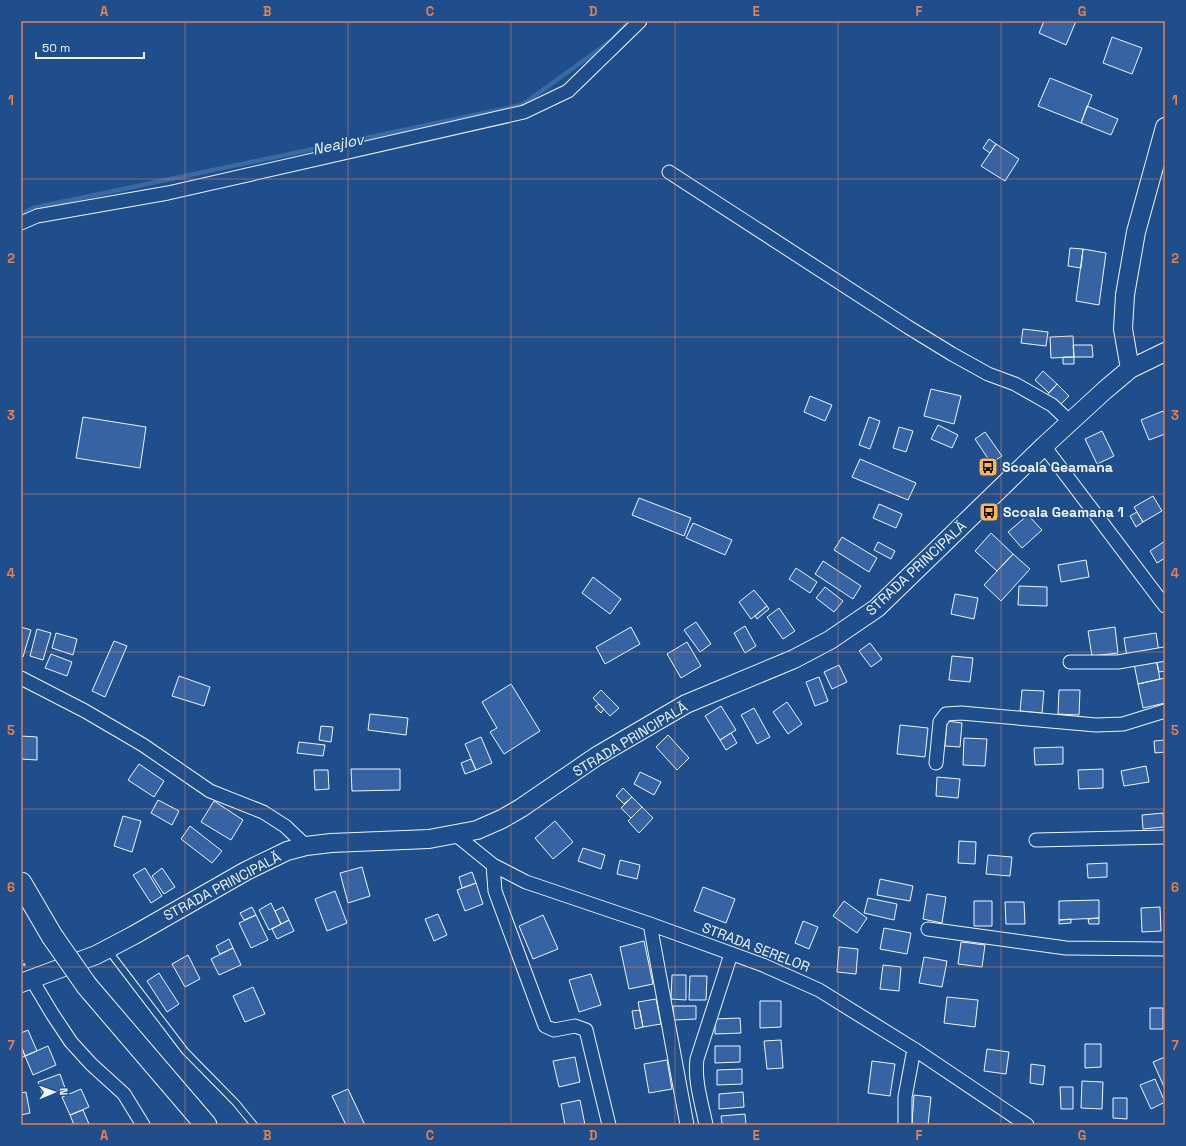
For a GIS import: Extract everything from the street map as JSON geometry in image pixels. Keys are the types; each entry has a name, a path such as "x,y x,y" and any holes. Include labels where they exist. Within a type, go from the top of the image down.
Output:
{"main road":[{"path":"1130,369 1123,329 1125,296 1136,232 1165,127"},
{"name":"STRADA PRINCIPALĂ","path":"26,981 96,955 134,935 246,870 287,852 306,846 331,843 429,839 477,830 521,808 597,756 686,704 794,659 830,640 877,608 1044,446 1130,369 1165,352"},
{"path":"21,883 52,936 87,986 206,1125"}],"street":[{"path":"21,223 37,216 168,193 524,112 568,90 640,21"},
{"path":"670,172 908,327 988,374 1015,384 1052,405 1070,422"},
{"path":"1044,446 1165,606"},
{"path":"1070,662 1118,662 1165,654"},
{"path":"21,678 85,710 143,745 210,791 263,812 285,826 306,846"},
{"path":"936,762 940,722 946,714 961,713 1096,725 1123,724 1165,711"},
{"name":"STRADA SERELOR","path":"456,835 493,865 526,882 650,924 763,965 819,990 914,1048 1027,1125"},
{"path":"1036,840 1165,837"},
{"path":"493,865 495,891 545,1026 554,1030 575,1026 586,1030 609,1125"},
{"path":"650,924 687,1125"},
{"path":"928,929 1066,948 1165,950"},
{"path":"706,1125 697,1079 697,1063 731,954"},
{"path":"26,981 53,1015 71,1042 91,1064 124,1094 144,1125"},
{"path":"905,1125 905,1097 914,1048"}],"lane":[{"path":"108,949 185,1051 236,1103 254,1125"}],"building":[{"path":"1044,21 1076,21 1066,45 1039,33"},
{"path":"1112,37 1142,48 1132,74 1103,63"},
{"path":"1050,78 1092,95 1081,123 1038,106"},
{"path":"1087,106 1118,119 1111,135 1081,123"},
{"path":"989,139 996,144 990,153 983,148"},
{"path":"996,144 1019,159 1005,181 981,166"},
{"path":"1070,248 1083,249 1081,268 1068,266"},
{"path":"1083,249 1106,253 1099,305 1076,301"},
{"path":"1023,329 1048,332 1046,346 1021,343"},
{"path":"1073,336 1074,357 1051,358 1050,337"},
{"path":"1073,345 1092,345 1093,357 1074,357"},
{"path":"1063,357 1074,357 1074,364 1063,364"},
{"path":"1043,371 1057,384 1049,393 1035,380"},
{"path":"1057,384 1069,396 1057,408 1045,397"},
{"path":"931,389 961,396 954,424 924,416"},
{"path":"810,396 832,405 825,421 804,412"},
{"path":"1163,411 1165,416 1165,434 1149,440 1141,420"},
{"path":"83,417 146,427 140,468 76,458"},
{"path":"869,417 880,421 870,449 859,445"},
{"path":"938,425 958,435 952,448 931,439"},
{"path":"899,427 913,431 906,452 893,448"},
{"path":"1102,431 1114,456 1097,464 1085,439"},
{"path":"985,432 1002,456 991,463 975,439"},
{"path":"860,459 916,483 908,500 852,477"},
{"path":"1153,496 1162,511 1143,522 1134,507"},
{"path":"639,498 691,518 684,536 632,515"},
{"path":"879,504 902,514 896,528 873,518"},
{"path":"1137,512 1143,522 1136,527 1130,516"},
{"path":"1028,515 1042,530 1022,548 1008,532"},
{"path":"693,523 732,540 725,555 686,538"},
{"path":"991,533 1013,554 997,571 975,551"},
{"path":"842,537 877,558 869,572 834,550"},
{"path":"1165,541 1165,558 1157,563 1150,551"},
{"path":"878,542 895,551 891,559 874,550"},
{"path":"1013,554 1030,569 1001,601 984,585"},
{"path":"1086,560 1089,577 1061,582 1058,565"},
{"path":"823,561 861,586 853,599 815,574"},
{"path":"796,568 817,582 810,593 789,579"},
{"path":"593,577 621,599 610,614 582,593"},
{"path":"1019,586 1047,587 1047,606 1018,605"},
{"path":"825,587 843,601 834,612 816,598"},
{"path":"754,590 767,606 751,619 739,602"},
{"path":"955,594 978,598 974,619 951,614"},
{"path":"767,606 769,609 757,619 755,616"},
{"path":"779,608 795,631 783,639 767,617"},
{"path":"696,622 711,644 700,652 684,630"},
{"path":"745,626 756,646 745,653 734,633"},
{"path":"21,627 31,630 23,657 21,656"},
{"path":"631,627 640,644 605,664 596,647"},
{"path":"1115,627 1118,653 1092,656 1088,631"},
{"path":"37,629 51,633 43,660 30,656"},
{"path":"56,633 77,639 73,655 52,648"},
{"path":"1156,633 1159,652 1127,657 1124,638"},
{"path":"114,641 127,646 105,697 92,691"},
{"path":"687,642 701,666 681,678 667,654"},
{"path":"870,643 882,659 871,667 859,651"},
{"path":"51,654 72,662 67,676 45,668"},
{"path":"952,656 973,658 970,682 949,680"},
{"path":"1165,657 1165,671 1159,672 1156,659"},
{"path":"1156,659 1160,679 1138,684 1134,664"},
{"path":"839,665 847,682 832,689 824,672"},
{"path":"179,676 210,687 204,706 172,696"},
{"path":"819,677 828,701 815,706 806,682"},
{"path":"1165,678 1165,703 1143,708 1138,684"},
{"path":"511,684 540,731 504,754 490,732 497,728 482,702"},
{"path":"601,690 619,708 610,716 593,698"},
{"path":"1022,690 1044,691 1042,713 1020,711"},
{"path":"1059,690 1080,690 1079,715 1058,714"},
{"path":"787,702 802,724 788,734 773,712"},
{"path":"599,704 604,709 601,713 595,707"},
{"path":"721,706 736,730 720,740 705,716"},
{"path":"754,708 770,737 757,744 741,715"},
{"path":"370,714 408,718 406,735 368,730"},
{"path":"947,721 962,723 960,747 945,746"},
{"path":"900,725 928,728 925,757 897,754"},
{"path":"321,726 333,727 331,742 319,740"},
{"path":"731,733 737,743 726,750 720,740"},
{"path":"668,735 689,758 677,770 656,747"},
{"path":"21,736 37,737 37,760 21,759"},
{"path":"481,737 492,763 476,770 465,744"},
{"path":"964,738 987,739 985,766 963,765"},
{"path":"1165,740 1165,752 1155,753 1154,741"},
{"path":"299,742 325,745 323,756 297,753"},
{"path":"1063,747 1063,764 1035,765 1034,748"},
{"path":"471,759 476,770 465,774 461,763"},
{"path":"139,764 164,781 154,797 128,780"},
{"path":"1146,766 1149,782 1124,786 1121,771"},
{"path":"351,769 400,769 400,790 352,791"},
{"path":"1103,769 1103,788 1079,789 1078,770"},
{"path":"314,770 328,770 329,789 315,790"},
{"path":"640,772 661,782 654,795 634,784"},
{"path":"937,777 960,779 958,798 936,796"},
{"path":"623,788 632,797 624,804 616,796"},
{"path":"632,797 642,807 631,818 621,808"},
{"path":"158,800 179,811 172,825 151,813"},
{"path":"214,801 243,820 231,840 201,822"},
{"path":"642,807 653,818 639,833 628,821"},
{"path":"1163,813 1164,827 1143,829 1142,815"},
{"path":"123,816 141,821 132,852 114,846"},
{"path":"555,821 573,842 553,859 535,838"},
{"path":"190,826 222,851 212,863 181,839"},
{"path":"959,841 976,842 975,864 958,863"},
{"path":"583,848 605,855 601,869 578,861"},
{"path":"988,855 1012,857 1010,876 986,874"},
{"path":"620,860 640,865 637,879 617,874"},
{"path":"1107,863 1107,877 1088,878 1087,864"},
{"path":"362,867 370,896 348,903 340,873"},
{"path":"145,868 162,896 151,903 133,875"},
{"path":"162,868 175,887 164,894 152,876"},
{"path":"472,872 476,883 462,888 459,877"},
{"path":"880,879 913,886 910,901 877,895"},
{"path":"476,883 483,904 465,911 457,890"},
{"path":"703,887 735,899 726,923 694,911"},
{"path":"335,891 347,923 327,931 315,899"},
{"path":"927,894 946,897 942,923 923,919"},
{"path":"868,898 897,904 894,920 864,913"},
{"path":"1099,900 1099,918 1059,920 1059,901"},
{"path":"844,901 867,918 857,933 833,916"},
{"path":"974,901 992,901 992,926 974,926"},
{"path":"1005,902 1024,902 1025,924 1006,924"},
{"path":"271,903 281,924 269,930 259,910"},
{"path":"252,907 256,915 244,920 240,913"},
{"path":"283,907 289,920 281,924 275,911"},
{"path":"1160,907 1161,931 1142,932 1141,908"},
{"path":"438,914 447,935 434,941 425,919"},
{"path":"256,915 268,940 251,948 239,923"},
{"path":"543,915 558,949 533,959 519,926"},
{"path":"1099,918 1099,924 1089,924 1088,919"},
{"path":"1071,919 1071,923 1059,924 1059,920"},
{"path":"289,920 294,931 277,939 272,929"},
{"path":"803,921 818,927 809,949 795,943"},
{"path":"884,928 911,933 907,954 880,949"},
{"path":"229,939 233,948 220,954 216,946"},
{"path":"644,941 653,984 629,989 620,947"},
{"path":"961,942 985,945 982,967 958,964"},
{"path":"839,947 858,949 856,974 837,972"},
{"path":"233,948 241,965 219,975 211,959"},
{"path":"188,955 200,979 185,987 172,964"},
{"path":"924,957 947,961 942,987 919,983"},
{"path":"883,965 901,967 899,991 880,989"},
{"path":"159,973 179,1004 167,1012 147,981"},
{"path":"591,974 601,1005 579,1012 569,980"},
{"path":"672,975 686,975 686,1000 671,999"},
{"path":"690,976 707,976 706,1000 689,1000"},
{"path":"253,987 265,1014 245,1022 233,996"},
{"path":"947,997 978,1000 975,1027 944,1023"},
{"path":"656,999 661,1024 643,1027 638,1002"},
{"path":"760,1001 781,1001 781,1027 760,1028"},
{"path":"673,1006 696,1006 696,1019 673,1020"},
{"path":"1150,1008 1163,1008 1163,1029 1150,1029"},
{"path":"640,1010 643,1027 635,1029 632,1011"},
{"path":"740,1018 741,1033 715,1034 715,1019"},
{"path":"28,1030 37,1051 25,1056 21,1046 21,1033"},
{"path":"781,1040 783,1068 767,1069 764,1041"},
{"path":"1085,1044 1101,1044 1101,1067 1085,1068"},
{"path":"21,1046 25,1056 21,1058"},
{"path":"48,1046 56,1065 33,1075 25,1056"},
{"path":"715,1046 740,1046 740,1062 715,1063"},
{"path":"987,1049 1009,1052 1006,1074 984,1071"},
{"path":"575,1057 580,1082 559,1087 553,1061"},
{"path":"1165,1057 1165,1089 1153,1062"},
{"path":"667,1060 672,1089 649,1093 644,1064"},
{"path":"872,1061 895,1064 890,1096 868,1093"},
{"path":"1031,1064 1045,1066 1043,1085 1030,1083"},
{"path":"742,1069 742,1084 717,1085 717,1070"},
{"path":"60,1074 65,1088 43,1096 38,1082"},
{"path":"1155,1079 1165,1102 1151,1109 1140,1085"},
{"path":"1082,1081 1103,1082 1102,1109 1081,1108"},
{"path":"1060,1087 1073,1087 1073,1109 1061,1109"},
{"path":"81,1089 89,1107 70,1115 62,1097"},
{"path":"348,1089 365,1125 346,1125 332,1096"},
{"path":"26,1092 30,1113 21,1115 21,1093"},
{"path":"743,1092 744,1107 719,1109 719,1094"},
{"path":"914,1095 931,1097 928,1125 912,1124"},
{"path":"1113,1098 1127,1098 1127,1119 1113,1118"},
{"path":"580,1100 585,1125 565,1125 561,1104"},
{"path":"83,1110 89,1124 74,1125 70,1115"},
{"path":"745,1114 746,1125 722,1125 721,1116"}],"waterway":[{"name":"Neajlov","path":"21,215 33,208 522,105 612,40 629,21"}],"place":[{"name":"Scoala Geamana","path":"988,467"},
{"name":"Scoala Geamana 1","path":"989,512"}]}
